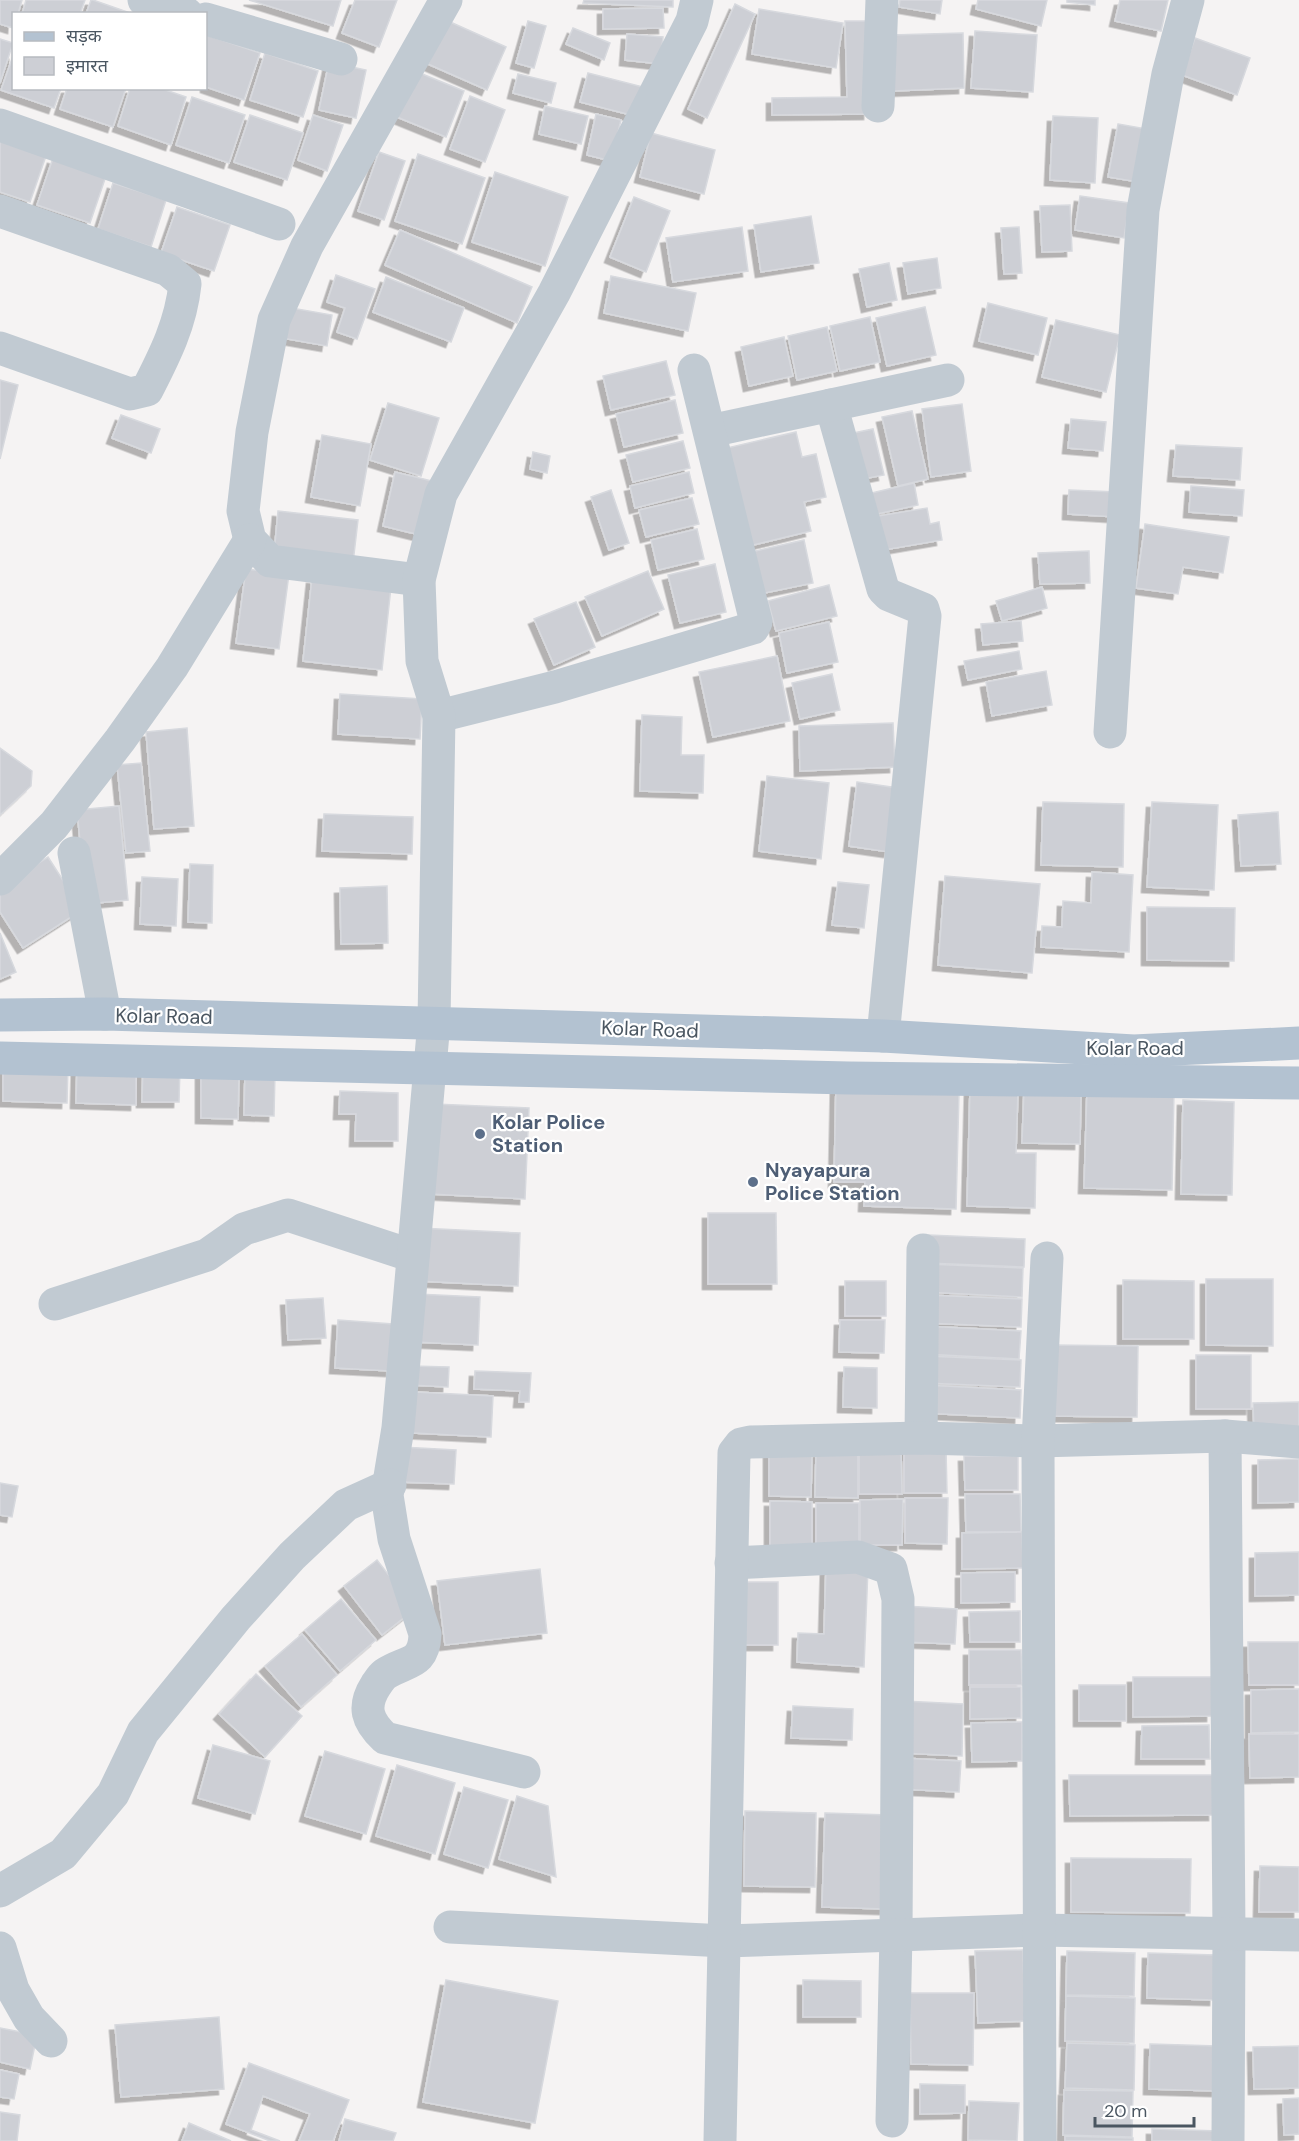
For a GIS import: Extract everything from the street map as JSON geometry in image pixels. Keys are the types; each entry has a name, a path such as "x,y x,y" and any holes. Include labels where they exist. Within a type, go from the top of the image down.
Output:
{"main road":[{"name":"Kolar Road","path":"0,1015 105,1014 883,1036 1134,1051 1299,1043"},
{"path":"800,1076 802,1034"},
{"name":"Kolar Road","path":"0,1058 800,1076 1299,1083"}],"street":[{"path":"144,0 181,12"},
{"path":"419,580 270,561 250,540 243,511 252,432 274,320 306,246 446,0"},
{"path":"524,1772 385,1738 373,1727 368,1717 369,1696 383,1675 416,1659 424,1648 425,1634 394,1539 387,1496 398,1428 434,1022 439,716 422,661 419,580 441,494 559,282 692,21 697,0"},
{"path":"878,106 882,0"},
{"path":"1110,732 1143,210 1168,74 1188,0"},
{"path":"207,20 341,59"},
{"path":"0,125 279,224"},
{"path":"0,212 168,270 184,284 182,309 164,357 147,390 130,394 0,348"},
{"path":"439,716 555,687 753,628 756,622 694,370"},
{"path":"710,431 948,380"},
{"path":"831,405 883,589 889,595 923,609 925,616 883,1036"},
{"path":"0,879 54,825 120,740 172,667 250,540"},
{"path":"74,853 105,1014"},
{"path":"55,1304 207,1255 244,1229 288,1215 413,1256"},
{"path":"921,1438 923,1250"},
{"path":"1040,2141 1038,1441 1047,1258"},
{"path":"1225,1436 1228,2141"},
{"path":"720,2141 734,1453 741,1444 921,1438 1038,1441 1225,1436 1299,1442"},
{"path":"0,1891 63,1854 113,1794 143,1732 236,1618 292,1556 346,1505 390,1485"},
{"path":"731,1563 858,1557 891,1569 897,1599 896,1934 892,2121"},
{"path":"450,1927 725,1941 1040,1930 1299,1935"},
{"path":"0,1948 13,1990 29,2018 51,2041"}],"building":[{"path":"0,0 22,0 19,12 12,12 12,28 0,24"},
{"path":"26,0 85,0 81,12 23,12"},
{"path":"93,0 127,12 87,12"},
{"path":"249,0 341,0 333,26"},
{"path":"355,0 397,0 379,47 342,33"},
{"path":"584,0 673,0 673,7 583,3"},
{"path":"900,0 942,0 940,14 899,7"},
{"path":"978,0 1047,0 1041,26 976,9"},
{"path":"1067,0 1095,0 1095,5 1067,2"},
{"path":"1120,0 1168,0 1161,31 1115,21"},
{"path":"735,4 755,14 707,118 688,109"},
{"path":"663,8 664,28 603,29 603,9"},
{"path":"759,9 843,23 836,68 752,54"},
{"path":"448,21 506,47 487,90 428,64"},
{"path":"528,21 546,26 534,68 516,63"},
{"path":"845,21 868,21 869,114 772,115 772,98 847,97"},
{"path":"573,28 610,43 604,60 566,44"},
{"path":"975,31 1037,35 1033,92 971,88"},
{"path":"963,33 964,88 893,91 891,35"},
{"path":"627,34 663,37 660,64 625,60"},
{"path":"207,35 260,53 244,100 207,87"},
{"path":"1195,38 1250,58 1237,95 1182,75"},
{"path":"0,39 12,43 12,46 0,83"},
{"path":"265,53 318,71 303,117 250,100"},
{"path":"12,59 12,90 60,90 54,108 1,90"},
{"path":"329,62 366,70 356,118 319,110"},
{"path":"410,69 464,91 446,137 392,115"},
{"path":"588,73 643,87 635,116 580,102"},
{"path":"518,74 556,83 551,103 513,93"},
{"path":"66,90 125,90 113,127 60,109"},
{"path":"129,90 166,90 186,97 171,145 118,126"},
{"path":"470,96 505,110 485,162 450,149"},
{"path":"192,97 245,115 229,163 176,145"},
{"path":"545,106 588,116 581,144 539,134"},
{"path":"596,114 621,120 611,161 587,155"},
{"path":"250,115 303,133 287,180 234,162"},
{"path":"313,115 343,125 327,171 298,160"},
{"path":"1053,116 1098,118 1095,183 1050,180"},
{"path":"1118,124 1147,129 1138,182 1108,177"},
{"path":"651,133 715,150 704,194 640,177"},
{"path":"0,140 46,156 30,202 0,192"},
{"path":"379,152 405,161 384,220 358,211"},
{"path":"418,154 485,178 462,244 395,221"},
{"path":"53,158 106,176 90,223 37,205"},
{"path":"495,172 568,197 545,266 472,242"},
{"path":"113,183 166,200 151,247 98,229"},
{"path":"1080,196 1129,203 1124,238 1075,230"},
{"path":"634,197 670,211 646,272 610,257"},
{"path":"1070,205 1072,251 1042,252 1040,206"},
{"path":"177,207 230,225 214,271 161,253"},
{"path":"811,216 819,263 761,272 754,225"},
{"path":"742,227 748,271 673,282 666,238"},
{"path":"1019,227 1022,273 1004,274 1001,228"},
{"path":"400,230 532,287 517,323 385,265"},
{"path":"937,258 941,288 908,294 903,263"},
{"path":"889,263 897,300 867,307 859,269"},
{"path":"336,275 375,289 357,339 337,332 345,308 327,302"},
{"path":"611,276 696,293 688,331 604,313"},
{"path":"386,277 464,308 451,342 373,312"},
{"path":"988,303 1047,318 1038,355 979,341"},
{"path":"280,306 332,315 327,346 276,337"},
{"path":"925,307 936,355 887,366 876,318"},
{"path":"870,317 880,362 840,371 830,326"},
{"path":"1056,320 1120,335 1106,392 1042,377"},
{"path":"827,327 837,371 797,380 788,336"},
{"path":"784,337 793,376 749,386 741,347"},
{"path":"666,361 675,395 611,410 603,376"},
{"path":"0,380 18,385 0,459"},
{"path":"675,400 683,433 624,447 616,414"},
{"path":"388,403 439,418 421,476 370,460"},
{"path":"962,404 971,471 931,477 922,409"},
{"path":"912,411 928,479 898,486 882,417"},
{"path":"121,415 160,429 151,453 112,438"},
{"path":"1071,419 1106,422 1103,451 1068,448"},
{"path":"873,429 884,475 858,480 848,434"},
{"path":"796,432 802,457 816,454 826,497 804,502 811,531 749,546 727,448"},
{"path":"322,435 371,444 360,506 311,497"},
{"path":"683,441 690,468 633,482 626,455"},
{"path":"1176,445 1242,448 1240,480 1173,476"},
{"path":"533,452 550,456 547,473 530,469"},
{"path":"395,472 432,481 420,535 383,526"},
{"path":"689,472 694,493 635,508 630,486"},
{"path":"914,483 918,505 868,516 863,495"},
{"path":"1191,486 1244,490 1242,516 1189,512"},
{"path":"611,490 629,543 609,550 591,497"},
{"path":"1069,490 1117,492 1116,517 1068,514"},
{"path":"692,498 699,524 646,537 639,510"},
{"path":"927,508 930,524 939,522 942,540 884,550 878,516"},
{"path":"278,511 358,520 353,563 274,554"},
{"path":"1145,524 1229,537 1223,573 1183,567 1178,594 1136,588"},
{"path":"697,529 704,559 658,570 651,540"},
{"path":"804,540 813,583 760,594 751,552"},
{"path":"1089,551 1090,583 1040,584 1038,553"},
{"path":"715,564 726,612 680,623 668,575"},
{"path":"246,569 289,574 279,649 236,643"},
{"path":"648,571 664,609 602,636 585,597"},
{"path":"312,578 391,587 382,670 303,661"},
{"path":"829,585 837,616 776,631 768,601"},
{"path":"1042,587 1047,608 1002,621 996,601"},
{"path":"576,602 595,647 554,665 534,619"},
{"path":"1021,621 1023,641 983,645 981,624"},
{"path":"829,622 838,662 787,673 779,633"},
{"path":"1019,651 1022,669 968,680 964,661"},
{"path":"777,656 790,721 713,737 699,672"},
{"path":"1046,671 1052,705 992,716 986,682"},
{"path":"832,674 840,710 800,719 792,683"},
{"path":"340,694 422,699 420,739 338,734"},
{"path":"642,715 682,717 681,755 704,755 703,793 640,791"},
{"path":"893,723 895,767 800,771 799,726"},
{"path":"187,728 194,826 154,829 146,732"},
{"path":"0,748 32,771 31,786 0,815"},
{"path":"141,763 150,851 126,853 117,765"},
{"path":"767,776 829,783 821,859 759,851"},
{"path":"857,782 898,788 889,852 849,846"},
{"path":"1043,802 1124,804 1123,867 1041,865"},
{"path":"1152,802 1218,805 1214,890 1147,887"},
{"path":"119,806 128,900 86,904 77,810"},
{"path":"1278,812 1281,864 1241,866 1238,815"},
{"path":"324,814 413,817 412,854 322,851"},
{"path":"48,857 82,910 23,948 0,912 0,887"},
{"path":"190,864 213,865 212,923 188,922"},
{"path":"1092,872 1133,875 1129,952 1041,947 1042,926 1062,927 1063,901 1091,903"},
{"path":"945,876 1040,884 1032,973 938,965"},
{"path":"142,877 178,879 176,926 140,924"},
{"path":"838,882 869,885 864,928 832,925"},
{"path":"387,886 388,943 341,944 340,888"},
{"path":"1147,907 1235,908 1234,961 1147,960"},
{"path":"0,933 16,972 0,979"},
{"path":"3,1064 68,1065 67,1103 3,1101"},
{"path":"77,1066 136,1068 136,1105 76,1103"},
{"path":"143,1066 180,1067 179,1102 142,1102"},
{"path":"201,1072 239,1074 238,1119 201,1118"},
{"path":"245,1072 275,1073 274,1116 244,1115"},
{"path":"836,1083 959,1093 956,1209 864,1206 865,1182 834,1182"},
{"path":"970,1088 1018,1090 1016,1153 1036,1153 1035,1208 967,1206"},
{"path":"1024,1089 1081,1090 1080,1144 1022,1143"},
{"path":"1087,1089 1174,1091 1172,1190 1084,1188"},
{"path":"340,1091 398,1093 398,1141 355,1141 356,1114 339,1114"},
{"path":"1183,1100 1234,1102 1232,1195 1181,1194"},
{"path":"434,1104 529,1108 525,1199 430,1194"},
{"path":"708,1213 776,1213 777,1284 708,1284"},
{"path":"419,1228 520,1233 518,1286 417,1281"},
{"path":"928,1235 1025,1239 1024,1267 927,1263"},
{"path":"927,1264 1023,1268 1022,1297 925,1292"},
{"path":"1206,1279 1273,1279 1273,1346 1206,1345"},
{"path":"1123,1280 1194,1281 1194,1339 1123,1339"},
{"path":"845,1281 886,1281 886,1316 845,1316"},
{"path":"416,1294 480,1297 478,1345 414,1342"},
{"path":"926,1295 1022,1299 1021,1327 924,1323"},
{"path":"323,1298 326,1338 288,1340 286,1300"},
{"path":"338,1320 393,1324 391,1371 335,1368"},
{"path":"840,1320 885,1320 884,1353 839,1352"},
{"path":"924,1326 1021,1331 1019,1359 923,1354"},
{"path":"1050,1345 1138,1346 1137,1417 1049,1416"},
{"path":"1196,1355 1251,1355 1251,1409 1196,1409"},
{"path":"925,1356 1021,1360 1020,1387 924,1383"},
{"path":"411,1366 449,1367 448,1387 410,1385"},
{"path":"844,1367 877,1368 877,1408 843,1407"},
{"path":"475,1371 531,1373 529,1402 519,1402 520,1391 474,1389"},
{"path":"925,1385 1021,1390 1020,1418 923,1413"},
{"path":"415,1392 493,1396 491,1437 413,1433"},
{"path":"1299,1402 1299,1429 1254,1430 1253,1403"},
{"path":"401,1447 456,1450 454,1484 399,1482"},
{"path":"904,1448 946,1448 947,1493 904,1493"},
{"path":"859,1449 901,1449 902,1494 859,1494"},
{"path":"769,1451 812,1451 811,1497 769,1496"},
{"path":"816,1452 858,1452 858,1498 815,1497"},
{"path":"964,1456 1018,1456 1018,1490 965,1490"},
{"path":"1299,1459 1299,1502 1258,1503 1258,1460"},
{"path":"0,1483 18,1486 12,1517 0,1515"},
{"path":"965,1494 1020,1494 1021,1532 966,1532"},
{"path":"905,1498 948,1498 947,1544 905,1543"},
{"path":"903,1499 902,1545 860,1545 860,1500"},
{"path":"770,1501 812,1502 812,1547 770,1547"},
{"path":"816,1503 859,1503 859,1548 816,1548"},
{"path":"1022,1532 1023,1568 962,1569 962,1533"},
{"path":"1299,1552 1299,1595 1255,1596 1255,1553"},
{"path":"377,1560 415,1609 382,1635 344,1586"},
{"path":"826,1566 868,1568 864,1667 797,1662 798,1633 824,1634"},
{"path":"540,1569 547,1633 445,1645 437,1581"},
{"path":"1015,1572 1015,1602 961,1603 961,1573"},
{"path":"736,1582 778,1582 778,1645 736,1645"},
{"path":"341,1599 376,1640 340,1671 305,1630"},
{"path":"904,1606 957,1609 955,1644 903,1642"},
{"path":"1020,1611 1020,1642 970,1642 969,1612"},
{"path":"302,1634 337,1675 301,1707 265,1666"},
{"path":"1248,1642 1299,1642 1299,1685 1249,1685"},
{"path":"969,1650 1021,1650 1022,1685 969,1685"},
{"path":"256,1674 302,1716 265,1757 219,1714"},
{"path":"1133,1677 1212,1677 1212,1716 1133,1717"},
{"path":"1079,1685 1126,1685 1126,1721 1079,1721"},
{"path":"970,1687 1021,1687 1021,1718 970,1719"},
{"path":"1299,1689 1299,1732 1251,1733 1251,1690"},
{"path":"903,1701 963,1704 962,1756 901,1753"},
{"path":"793,1706 853,1709 852,1740 791,1738"},
{"path":"1022,1722 1022,1761 972,1762 971,1723"},
{"path":"1209,1725 1210,1759 1141,1759 1142,1726"},
{"path":"1249,1734 1299,1734 1299,1777 1250,1778"},
{"path":"213,1745 270,1761 255,1814 198,1798"},
{"path":"325,1751 385,1769 366,1834 305,1816"},
{"path":"901,1758 961,1761 959,1792 900,1789"},
{"path":"397,1765 455,1783 435,1854 376,1836"},
{"path":"1069,1775 1213,1775 1214,1815 1070,1816"},
{"path":"464,1787 508,1800 488,1868 444,1854"},
{"path":"517,1796 548,1806 556,1877 499,1859"},
{"path":"745,1811 816,1813 815,1887 744,1886"},
{"path":"825,1813 889,1815 885,1909 822,1907"},
{"path":"1071,1858 1191,1859 1190,1913 1071,1912"},
{"path":"1260,1866 1299,1867 1299,1912 1259,1912"},
{"path":"1023,1950 1025,2021 978,2023 975,1951"},
{"path":"1067,1951 1135,1953 1134,1996 1066,1995"},
{"path":"1148,1953 1216,1955 1215,2000 1147,1998"},
{"path":"446,1980 558,2001 535,2123 423,2102"},
{"path":"803,1980 861,1981 861,2017 803,2017"},
{"path":"910,1993 974,1993 973,2065 911,2064"},
{"path":"1066,1996 1135,1998 1134,2043 1065,2041"},
{"path":"219,2017 224,2089 121,2097 115,2025"},
{"path":"0,2028 37,2035 30,2069 0,2062"},
{"path":"1067,2043 1135,2045 1134,2090 1065,2088"},
{"path":"1150,2044 1218,2046 1217,2091 1149,2089"},
{"path":"1299,2046 1299,2088 1254,2089 1253,2047"},
{"path":"249,2063 349,2100 333,2141 299,2141 310,2114 263,2096 251,2130 280,2141 270,2141 226,2124"},
{"path":"0,2070 19,2074 14,2099 0,2097"},
{"path":"920,2084 965,2085 965,2113 920,2114"},
{"path":"1064,2090 1133,2091 1132,2137 1063,2135"},
{"path":"1299,2098 1299,2134 1284,2135 1283,2099"},
{"path":"969,2101 1019,2103 1017,2141 968,2140"},
{"path":"0,2112 20,2115 17,2141 0,2141"},
{"path":"345,2119 396,2133 393,2141 339,2141"},
{"path":"189,2123 231,2141 182,2141"},
{"path":"1152,2129 1220,2131 1220,2141 1152,2141"},
{"path":"1065,2136 1133,2138 1133,2141 1065,2141"}],"place":[{"name":"Kolar Police Station","path":"480,1134"},
{"name":"Nyayapura Police Station","path":"753,1182"}]}
